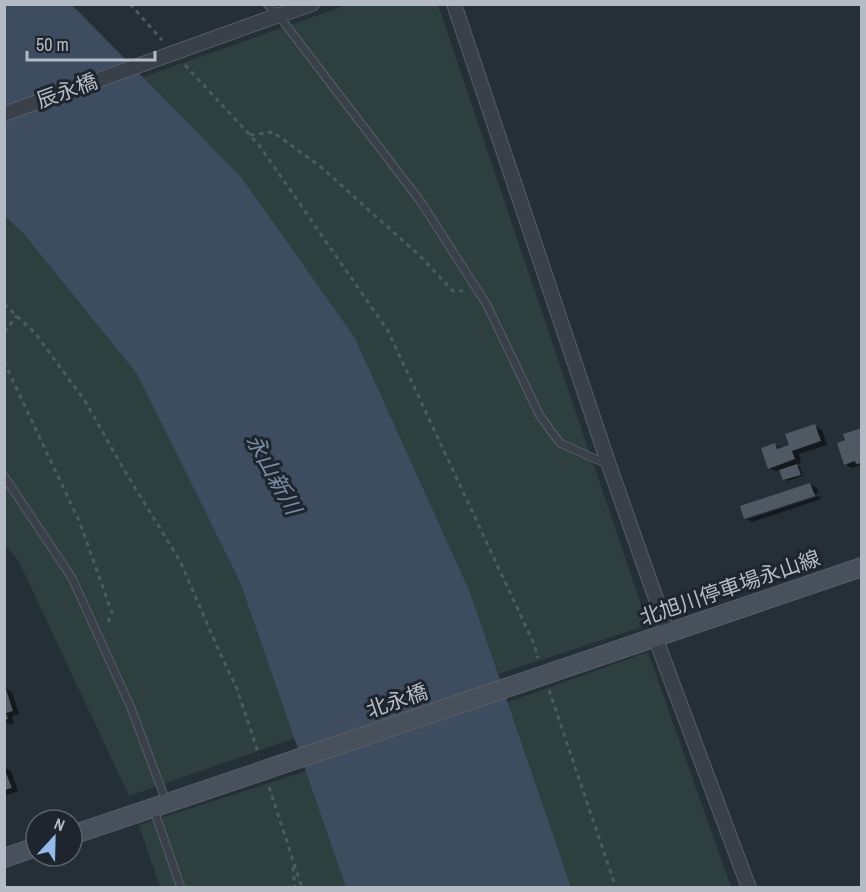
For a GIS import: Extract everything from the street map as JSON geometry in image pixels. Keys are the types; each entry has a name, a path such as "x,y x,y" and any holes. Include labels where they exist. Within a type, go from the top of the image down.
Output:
{"main road":[{"name":"北旭川停車場永山線","path":"612,652 861,567"},
{"name":"北永橋","path":"160,805 612,652"},
{"path":"84,831 160,805"},
{"path":"4,858 24,852"}],"street":[{"name":"辰永橋","path":"4,114 312,4"},
{"path":"454,4 609,465 662,635 749,888"}],"lane":[{"path":"267,4 272,18 421,202 488,306 540,416 560,443 609,465"},
{"path":"4,477 72,578 131,708 160,805 181,888"}],"path":[{"path":"130,4 162,39"},
{"path":"186,66 259,145 388,331 534,644 541,666"},
{"path":"250,135 273,132 321,166 420,256 453,291 479,292"},
{"path":"4,304 35,333 85,400 123,468 180,561 237,689 259,757"},
{"path":"4,332 17,316"},
{"path":"4,362 80,523 112,613 100,640"},
{"path":"548,688 616,888"},
{"path":"267,780 302,888"},
{"path":"292,859 295,888"}],"shaded area":[{"path":"347,5 438,5 648,625 498,674 470,592 355,338 143,77"},
{"path":"4,217 23,233 137,374 240,582 295,738 129,796 19,562 5,544"},
{"path":"648,652 731,887 571,887 508,702"},
{"path":"306,771 347,887 160,887 139,825"}],"water":[{"name":"永山新川","path":"5,5 71,5 76,9 241,177 355,338 470,592 571,887 346,887 240,582 137,374 23,233 5,217"}],"building":[{"path":"815,424 821,441 792,451 795,459 768,469 761,448 775,443 777,449 789,445 785,434"},
{"path":"862,428 862,463 856,464 855,461 844,465 837,443 845,440 843,434"},
{"path":"797,464 801,475 783,480 779,470"},
{"path":"810,483 815,496 744,519 740,506"},
{"path":"5,686 13,711 6,713 8,719 4,720"},
{"path":"4,768 12,788 4,790"}]}
